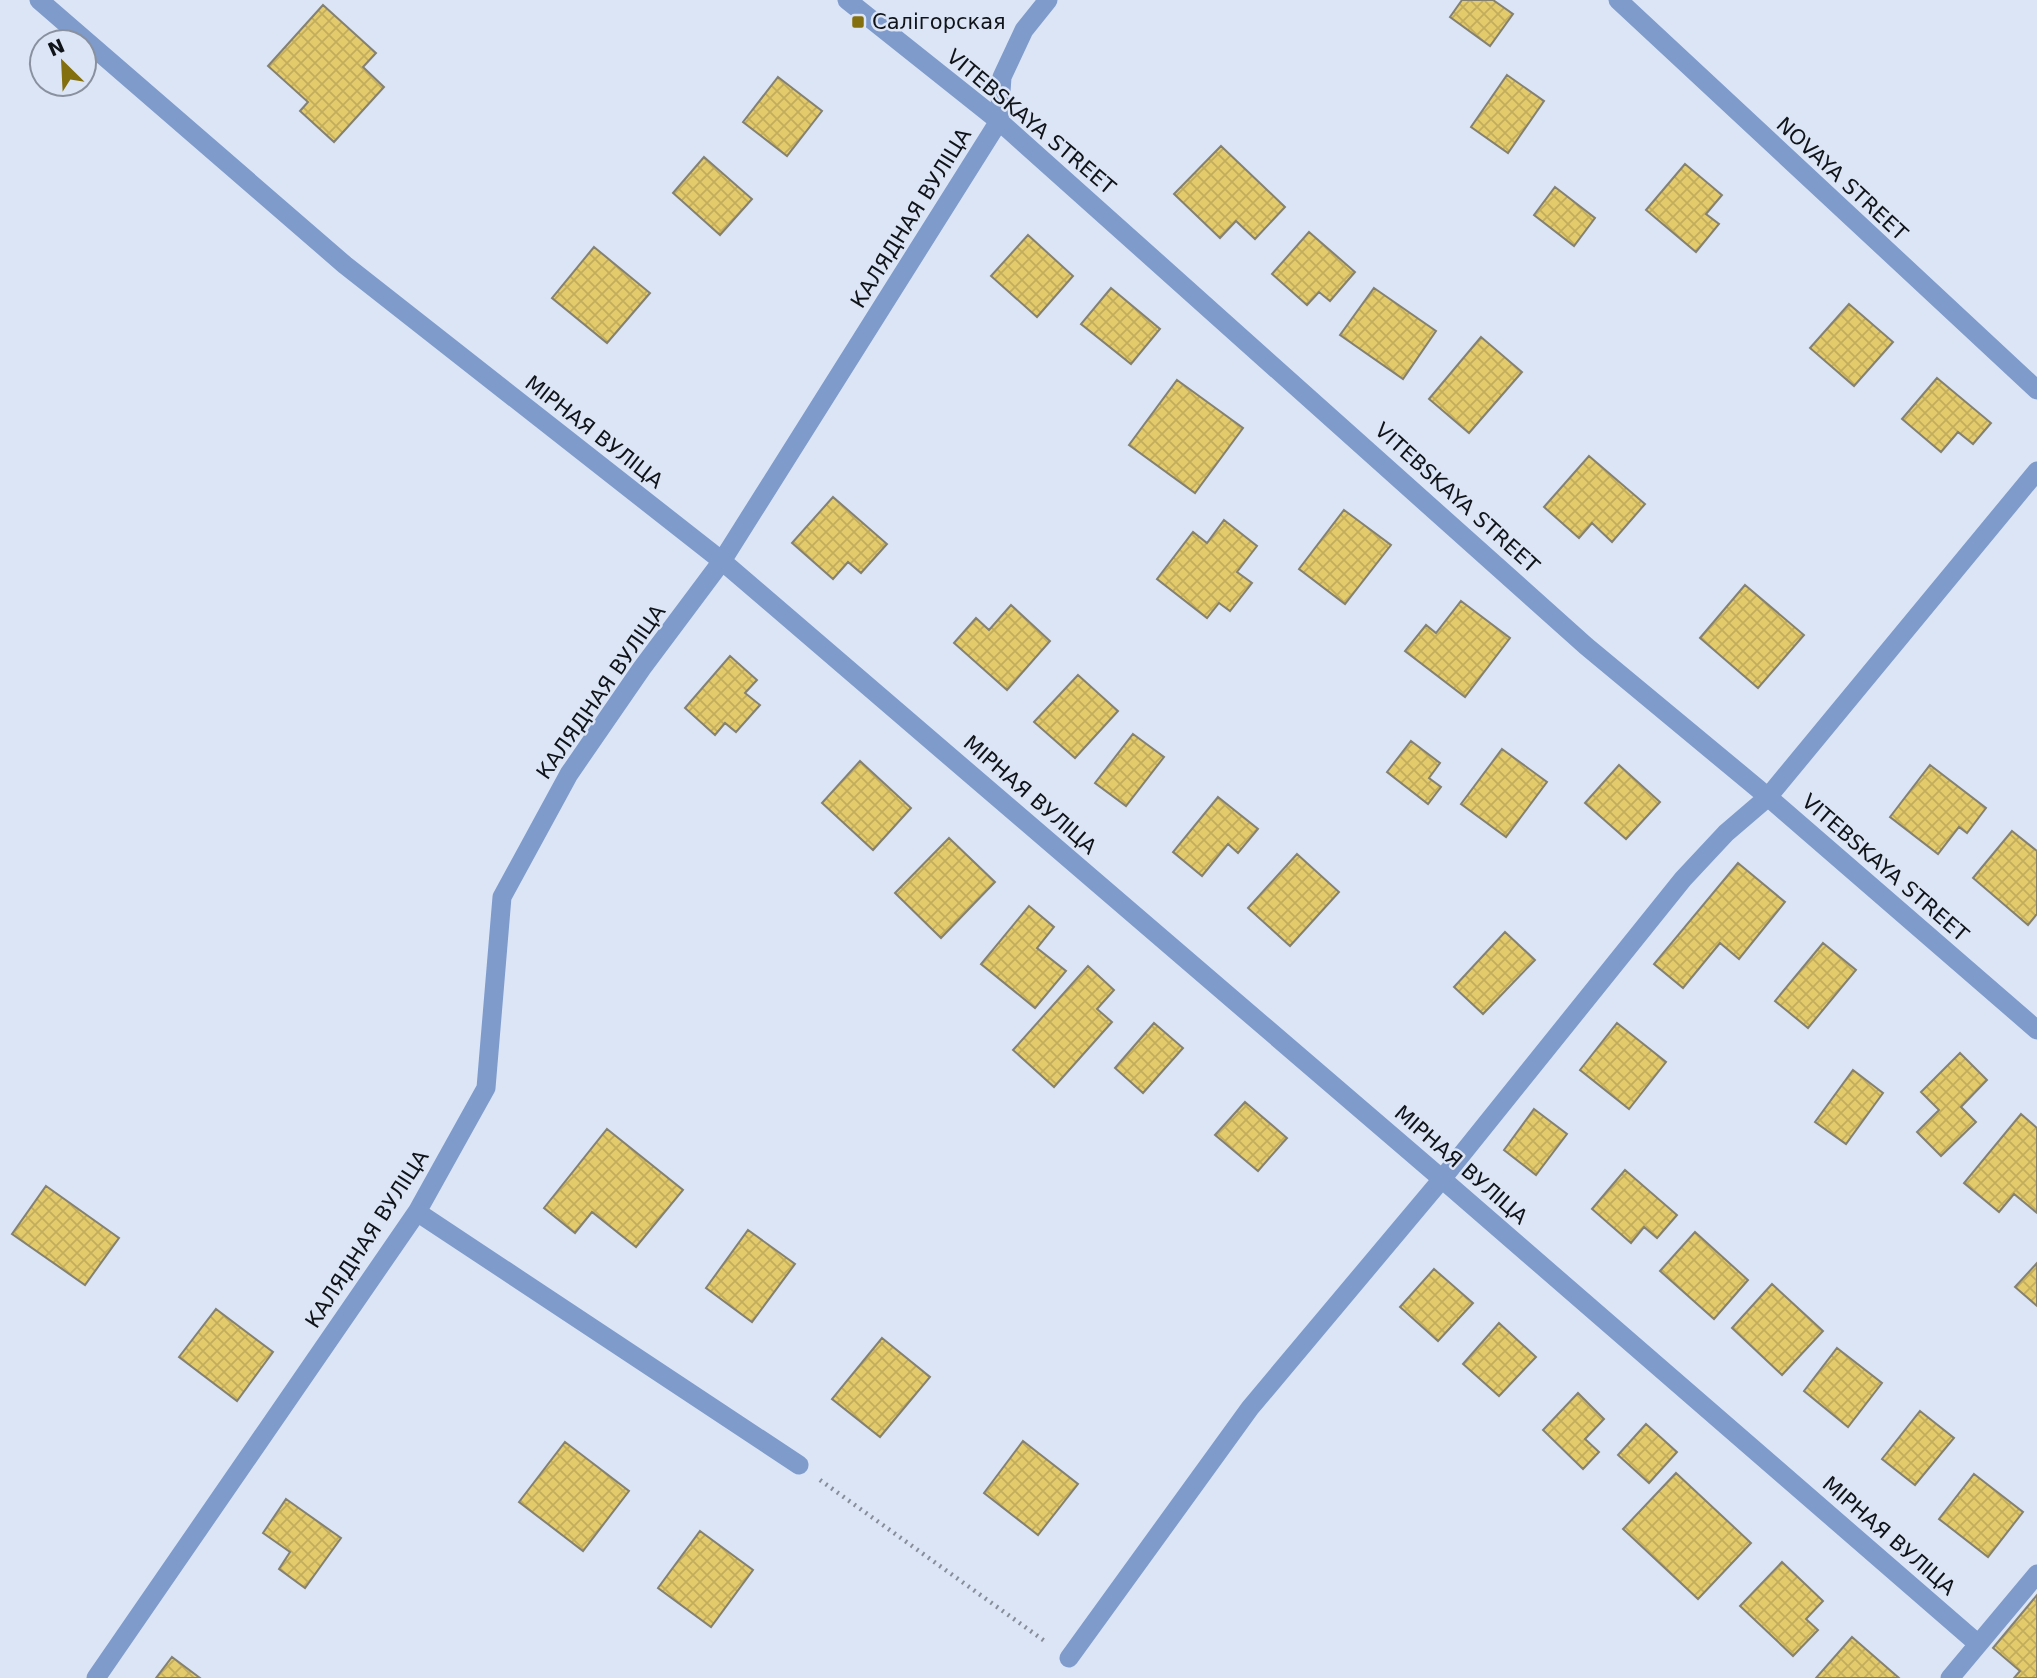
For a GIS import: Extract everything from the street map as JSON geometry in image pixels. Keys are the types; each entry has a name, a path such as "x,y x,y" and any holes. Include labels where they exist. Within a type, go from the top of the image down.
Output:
{"street":[{"name":"МІРНАЯ ВУЛІЦА","path":"39,0 345,265 722,561 1977,1643"},
{"name":"VITEBSKAYA STREET","path":"847,0 999,121 1586,646 1768,797 2037,1030"},
{"name":"КАЛЯДНАЯ ВУЛІЦА","path":"96,1678 417,1212 486,1088 502,897 569,774 642,668 722,561 999,121 1002,77 1024,30 1048,0"},
{"name":"NOVAYA STREET","path":"1618,0 2037,390"},
{"path":"1069,1658 1250,1408 1442,1179 1683,878 1726,833 1768,797 2037,471"},
{"path":"417,1212 799,1465"},
{"path":"1950,1678 2037,1574"}],"path":[{"path":"799,1465 1069,1658"}],"building":[{"path":"1462,0 1493,0 1513,14 1490,46 1450,17"},
{"path":"323,5 376,53 363,67 384,87 334,142 300,111 308,102 268,66"},
{"path":"1507,75 1544,101 1508,153 1471,127"},
{"path":"778,77 822,111 787,156 743,122"},
{"path":"1221,146 1285,207 1255,239 1236,221 1220,238 1174,194"},
{"path":"704,157 752,199 720,235 673,193"},
{"path":"1685,164 1722,195 1706,214 1719,224 1696,252 1646,210"},
{"path":"1555,187 1595,218 1574,246 1534,215"},
{"path":"1309,232 1355,272 1330,301 1319,292 1307,305 1272,274"},
{"path":"1028,235 1073,276 1037,317 991,276"},
{"path":"594,247 650,293 607,343 552,298"},
{"path":"1111,288 1160,329 1131,364 1081,324"},
{"path":"1374,288 1436,331 1403,379 1340,335"},
{"path":"1849,304 1893,342 1854,386 1810,348"},
{"path":"1481,337 1522,372 1469,433 1429,399"},
{"path":"1937,378 1991,423 1973,444 1958,432 1941,452 1902,419"},
{"path":"1177,380 1243,428 1195,493 1129,445"},
{"path":"1589,456 1645,504 1612,542 1592,523 1579,538 1544,507"},
{"path":"833,497 887,544 861,573 848,562 833,579 792,543"},
{"path":"1344,510 1391,545 1345,604 1299,569"},
{"path":"1224,520 1257,546 1237,572 1252,583 1230,611 1219,603 1207,618 1157,579 1193,532 1207,543"},
{"path":"1745,585 1804,635 1758,688 1700,638"},
{"path":"1461,601 1510,638 1465,697 1405,651 1426,625 1436,633"},
{"path":"1011,605 1050,641 1007,690 954,643 976,618 989,630"},
{"path":"730,656 757,680 745,693 760,705 736,732 725,723 715,735 685,708"},
{"path":"1078,675 1118,711 1075,758 1034,722"},
{"path":"1133,734 1164,757 1126,806 1095,783"},
{"path":"1411,741 1440,763 1429,778 1441,787 1428,804 1387,772"},
{"path":"1502,749 1547,782 1506,837 1461,804"},
{"path":"860,761 911,808 873,850 822,803"},
{"path":"1619,765 1660,802 1626,839 1585,803"},
{"path":"1930,765 1986,808 1967,833 1959,827 1938,854 1890,817"},
{"path":"1218,797 1258,829 1238,853 1228,844 1202,876 1173,852"},
{"path":"2012,831 2037,851 2037,914 2028,925 1973,878"},
{"path":"949,838 995,882 941,938 895,893"},
{"path":"1297,854 1339,892 1290,946 1248,908"},
{"path":"1738,863 1785,902 1739,959 1720,943 1683,988 1654,964"},
{"path":"1029,906 1054,927 1037,948 1066,971 1035,1008 981,964"},
{"path":"1505,932 1535,960 1483,1014 1454,987"},
{"path":"1823,943 1856,970 1808,1028 1775,1001"},
{"path":"1088,966 1114,990 1097,1009 1112,1022 1054,1087 1013,1050"},
{"path":"1154,1023 1183,1048 1143,1093 1115,1068"},
{"path":"1617,1023 1666,1062 1629,1109 1580,1070"},
{"path":"1960,1053 1987,1080 1961,1107 1976,1122 1941,1156 1917,1132 1939,1110 1921,1092"},
{"path":"1853,1070 1883,1093 1846,1144 1815,1122"},
{"path":"1245,1102 1287,1138 1258,1171 1215,1135"},
{"path":"1534,1109 1567,1134 1536,1175 1504,1150"},
{"path":"2021,1114 2037,1128 2037,1213 2014,1194 1999,1212 1964,1183"},
{"path":"607,1129 683,1190 636,1247 592,1212 575,1233 544,1208"},
{"path":"1625,1170 1677,1215 1657,1238 1644,1227 1631,1243 1592,1209"},
{"path":"46,1186 119,1238 85,1285 12,1234"},
{"path":"748,1230 795,1264 752,1322 706,1288"},
{"path":"1695,1232 1748,1280 1714,1319 1660,1271"},
{"path":"2037,1263 2037,1306 2015,1287"},
{"path":"1434,1269 1473,1303 1438,1341 1400,1307"},
{"path":"1772,1284 1823,1331 1782,1375 1732,1328"},
{"path":"216,1309 273,1352 237,1401 179,1357"},
{"path":"1499,1323 1536,1357 1499,1396 1463,1364"},
{"path":"882,1338 930,1377 880,1437 832,1399"},
{"path":"1837,1348 1882,1383 1848,1427 1804,1391"},
{"path":"1578,1393 1604,1419 1585,1439 1599,1452 1583,1469 1543,1430"},
{"path":"1920,1411 1954,1438 1915,1485 1882,1459"},
{"path":"1646,1424 1677,1452 1649,1483 1618,1455"},
{"path":"1023,1441 1078,1484 1038,1535 984,1493"},
{"path":"565,1442 629,1491 583,1551 519,1502"},
{"path":"1676,1473 1751,1543 1698,1599 1623,1529"},
{"path":"1974,1474 2023,1512 1988,1557 1939,1519"},
{"path":"286,1499 341,1538 305,1588 279,1569 290,1552 263,1533"},
{"path":"700,1531 753,1570 711,1627 658,1588"},
{"path":"1782,1562 1823,1601 1806,1619 1818,1630 1793,1656 1740,1606"},
{"path":"2037,1595 2037,1678 2014,1678 2020,1671 1993,1648"},
{"path":"1852,1637 1899,1678 1816,1678"},
{"path":"172,1657 200,1678 156,1678"}],"place":[{"name":"Салігорская","path":"858,22"}]}
